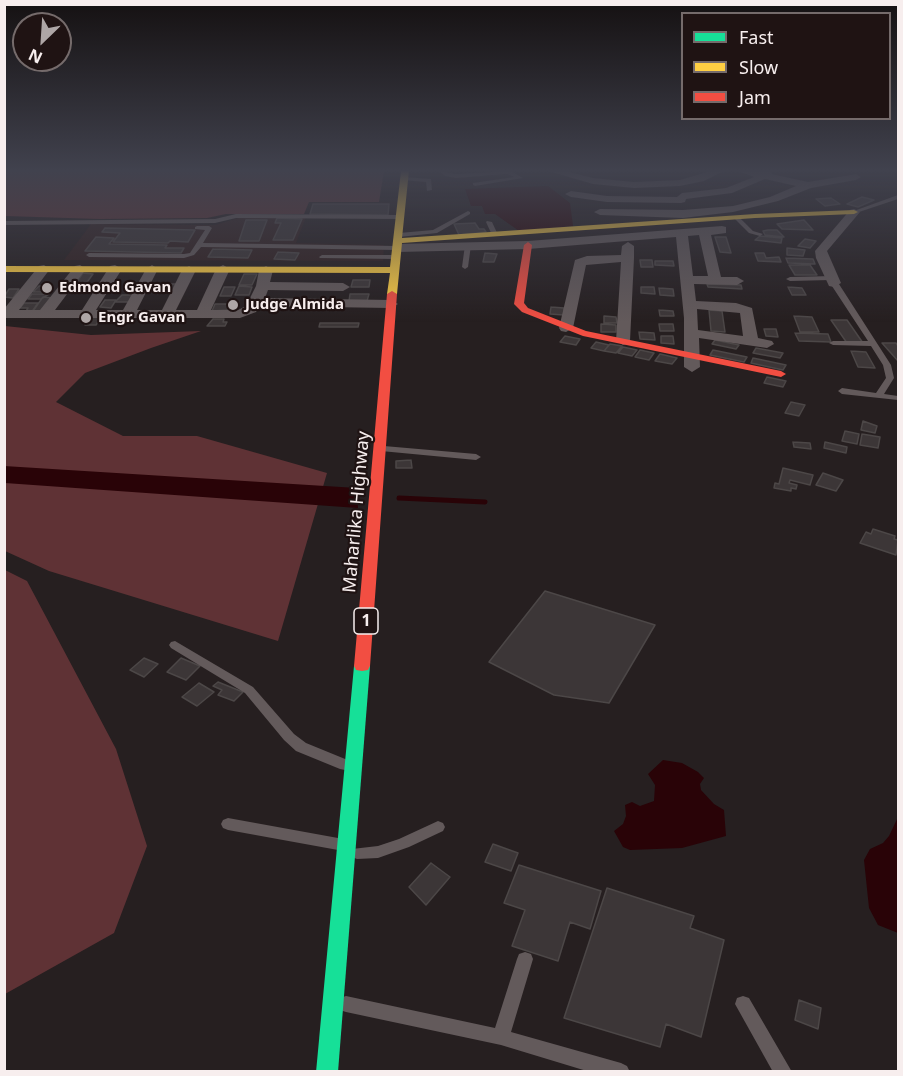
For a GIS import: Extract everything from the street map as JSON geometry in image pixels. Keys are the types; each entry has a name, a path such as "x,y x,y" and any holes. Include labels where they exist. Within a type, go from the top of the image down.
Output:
{"main road":[{"name":"Maharlika Highway","path":"333,1067 334,1002 391,304 400,221"},
{"path":"5,269 266,270 397,250 492,229 665,221"},
{"path":"528,244 519,304 525,310 566,328 623,341 692,362 781,374"}],"street":[{"path":"832,281 821,251 846,221"},
{"path":"397,250 528,244 722,230"},
{"path":"704,232 715,280"},
{"path":"682,233 690,305 692,362"},
{"path":"623,341 629,237"},
{"path":"566,328 580,263 586,260 628,258"},
{"path":"44,314 80,268"},
{"path":"7,314 44,269"},
{"path":"87,313 115,269"},
{"path":"128,313 152,269"},
{"path":"202,314 223,269"},
{"path":"167,314 189,270"},
{"path":"7,314 240,314 251,309 256,302 263,286 266,270"},
{"path":"687,280 737,281"},
{"path":"263,286 343,287"},
{"path":"256,302 391,304"},
{"path":"690,305 736,307 747,311 751,342"},
{"path":"691,333 768,344"}],"lane":[{"path":"4,223 192,221"},
{"path":"322,256 397,250 454,221"},
{"path":"740,221 753,233 760,234"},
{"path":"89,255 184,256 192,254 209,228 94,227"},
{"path":"199,245 397,250"},
{"path":"465,267 468,245"},
{"path":"790,279 832,281 890,373 887,385 880,394"},
{"path":"833,343 873,344"},
{"path":"842,392 865,396 880,394 898,398"},
{"path":"381,448 476,457"},
{"path":"175,645 249,690 290,738 301,747 353,769"},
{"path":"228,824 347,850 378,852 438,827"},
{"path":"501,1037 525,959"},
{"path":"334,1002 501,1037 621,1071"},
{"path":"743,1004 783,1071"}],"shaded area":[{"path":"227,221 304,221 296,243 384,245 383,261 64,260 91,224 215,225"},
{"path":"505,221 572,221 573,226 519,231"},
{"path":"5,326 91,335 201,331 85,373 56,402 123,436 197,436 327,473 278,641 49,571 5,551"},
{"path":"4,466 357,488 358,508 5,483"},
{"path":"5,570 27,581 116,749 147,846 114,933 5,994"},
{"path":"663,760 682,763 704,778 700,784 701,790 714,804 724,810 726,836 682,848 630,850 623,847 614,831 623,824 626,816 625,805 632,802 640,806 654,801 655,785 648,774"},
{"path":"898,817 898,933 878,925 869,908 864,860 870,849 883,843 889,836"}],"building":[{"path":"246,221 267,221 259,241 239,241"},
{"path":"301,221 293,240 273,240 281,223 275,223"},
{"path":"805,221 813,230 782,229 777,224"},
{"path":"475,223 479,229 484,229 486,232 459,235 454,224"},
{"path":"105,228 195,230 188,242 113,242 120,233 102,232"},
{"path":"777,230 784,237 765,235 763,231"},
{"path":"760,236 782,238 781,243 755,240"},
{"path":"96,237 114,238 109,244 167,245 165,248 184,248 181,253 85,251"},
{"path":"715,237 726,237 731,253 720,252"},
{"path":"805,239 816,241 810,248 798,246"},
{"path":"787,248 805,250 803,256 787,255"},
{"path":"213,249 252,250 248,258 208,257"},
{"path":"278,252 299,253 295,260 274,259"},
{"path":"485,253 497,254 494,262 483,262"},
{"path":"755,253 764,253 766,258 779,257 781,262 758,261"},
{"path":"786,258 813,259 815,264 788,263"},
{"path":"640,260 652,260 653,267 641,267"},
{"path":"655,261 673,261 674,266 655,265"},
{"path":"789,265 810,265 817,275 795,275"},
{"path":"83,273 93,274 82,289 72,289"},
{"path":"244,274 257,274 252,285 239,285"},
{"path":"353,280 370,280 369,287 351,287"},
{"path":"166,284 177,284 172,293 161,293"},
{"path":"707,284 741,285 742,289 708,287"},
{"path":"39,286 51,286 45,292 33,292"},
{"path":"86,286 99,286 94,293 81,292"},
{"path":"239,286 252,287 249,295 235,295"},
{"path":"224,287 235,287 231,296 220,296"},
{"path":"641,287 654,287 655,294 641,293"},
{"path":"788,287 802,288 806,295 792,295"},
{"path":"659,288 673,289 674,296 660,295"},
{"path":"9,289 19,289 13,298 4,297"},
{"path":"32,294 49,294 41,299 28,299"},
{"path":"350,294 369,294 367,301 349,301"},
{"path":"122,295 133,295 129,302 115,302"},
{"path":"43,297 53,298 44,311 33,311"},
{"path":"105,300 116,300 111,308 100,307"},
{"path":"24,303 38,303 31,313 25,313 28,308 20,308"},
{"path":"215,304 230,306 228,310 212,311"},
{"path":"551,307 564,308 564,315 550,314"},
{"path":"659,310 673,311 674,316 660,316"},
{"path":"709,310 722,311 725,332 711,331"},
{"path":"604,316 616,317 617,323 604,323"},
{"path":"794,316 812,317 819,332 800,332"},
{"path":"90,317 101,317 96,325 85,325"},
{"path":"213,319 224,319 223,322 227,322 225,326 207,326"},
{"path":"831,320 847,320 863,343 847,343"},
{"path":"320,323 359,323 358,327 319,327"},
{"path":"601,324 616,325 616,332 601,332"},
{"path":"659,324 673,324 674,331 660,331"},
{"path":"764,329 776,329 778,337 766,336"},
{"path":"639,332 654,333 655,340 640,339"},
{"path":"795,333 828,334 831,342 799,341"},
{"path":"565,336 580,339 576,345 560,342"},
{"path":"661,336 673,336 674,344 661,343"},
{"path":"715,340 739,345 736,349 712,344"},
{"path":"596,342 609,345 604,351 591,348"},
{"path":"882,343 896,343 898,361"},
{"path":"610,344 622,346 616,353 604,351"},
{"path":"623,347 637,350 632,356 618,353"},
{"path":"756,348 783,353 780,358 753,353"},
{"path":"640,350 654,353 649,360 635,357"},
{"path":"713,350 747,357 744,362 710,355"},
{"path":"851,351 866,352 875,368 858,367"},
{"path":"660,354 677,358 672,364 655,361"},
{"path":"753,358 786,365 783,370 751,363"},
{"path":"767,377 786,381 783,387 764,383"},
{"path":"791,402 805,405 799,416 785,413"},
{"path":"863,421 877,426 875,433 861,430"},
{"path":"845,431 859,434 857,444 842,441"},
{"path":"862,434 880,437 878,448 860,445"},
{"path":"793,442 810,443 811,449 794,447"},
{"path":"825,442 847,447 846,453 824,448"},
{"path":"411,460 412,468 396,468 396,461"},
{"path":"783,468 813,475 810,485 790,480 789,483 797,485 796,489 791,488 791,491 774,488 775,483 779,484"},
{"path":"823,473 843,480 836,491 816,485"},
{"path":"873,529 895,536 894,539 898,540 896,555 860,543 866,532 871,534"},
{"path":"545,591 655,625 609,703 554,695 489,662"},
{"path":"144,658 158,664 144,677 130,670"},
{"path":"181,658 200,666 186,680 167,672"},
{"path":"218,682 243,692 234,701 218,695 222,690 213,686"},
{"path":"199,683 214,692 197,706 182,697"},
{"path":"493,844 518,853 511,871 485,862"},
{"path":"431,863 450,877 426,905 409,887"},
{"path":"519,865 601,891 590,929 570,922 558,961 512,946 525,910 504,903"},
{"path":"607,888 694,916 690,928 724,940 701,1037 666,1024 660,1047 564,1018"},
{"path":"799,1000 821,1008 818,1029 795,1020"}],"waterway":[{"path":"399,498 485,502"}],"traffic: fast":[{"path":"327,1072 362,666"}],"traffic: slow":[{"path":"392,294 400,221"},
{"path":"399,241 681,221"},
{"path":"4,269 395,270"}],"traffic: jam":[{"path":"528,245 519,304 525,310 583,333 781,374"},
{"path":"362,666 392,294"}],"place":[{"name":"Edmond Gavan","path":"47,288"},
{"name":"Judge Almida","path":"233,305"},
{"name":"Engr. Gavan","path":"86,318"}]}
